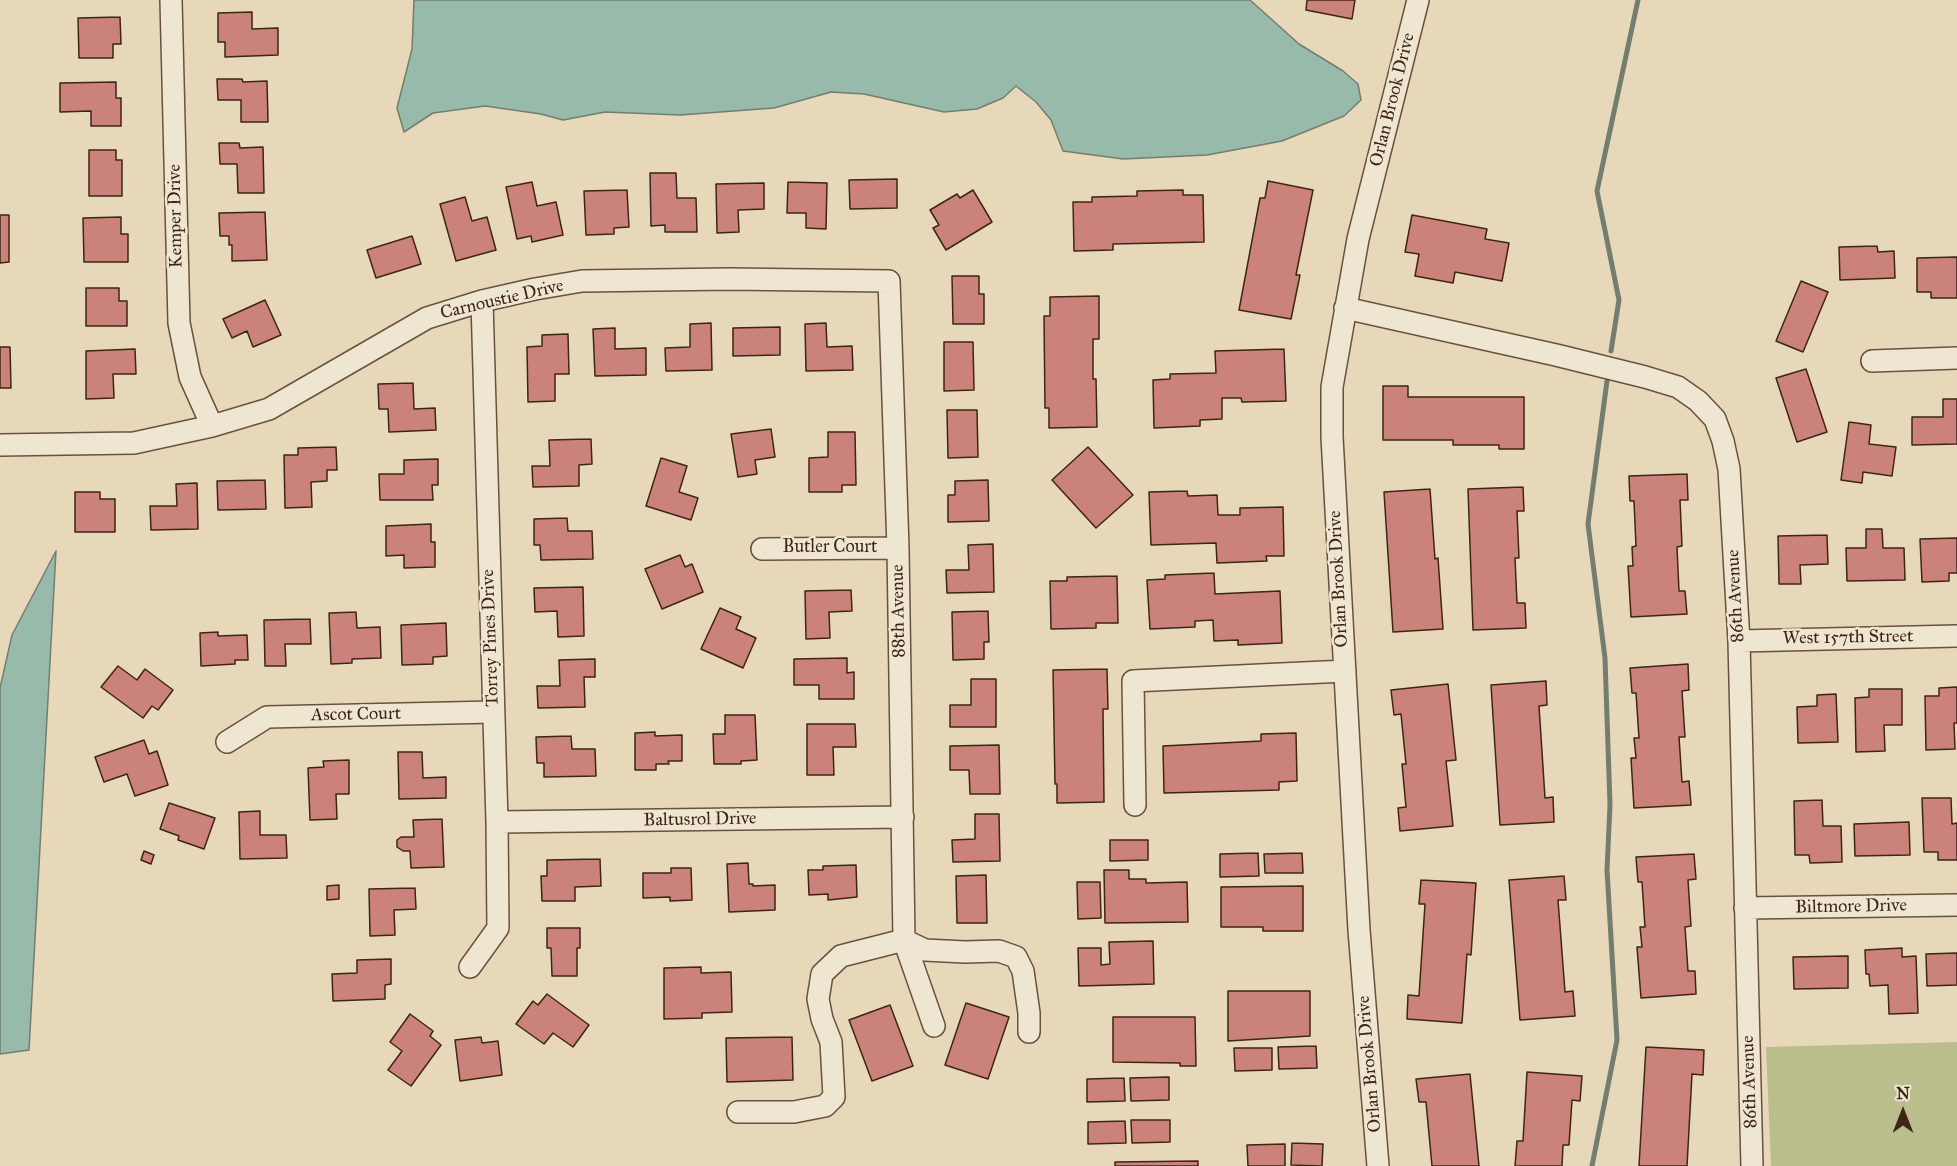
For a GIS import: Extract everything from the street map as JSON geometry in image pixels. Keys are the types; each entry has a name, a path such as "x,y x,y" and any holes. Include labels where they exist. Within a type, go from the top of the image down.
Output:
{"street":[{"name":"Kemper Drive","path":"171,0 179,323 190,377 212,426"},
{"name":"Orlan Brook Drive","path":"1378,1166 1359,930 1332,437 1332,387 1358,240 1418,0"},
{"name":"Carnoustie Drive","path":"0,445 134,443 212,426 269,410 427,318 482,301 536,289 582,281 729,279 889,281"},
{"name":"88th Avenue","path":"889,281 898,548 904,940 934,1026"},
{"name":"Torrey Pines Drive","path":"470,967 498,928 482,301"},
{"name":"86th Avenue","path":"1345,308 1645,377 1678,387 1698,401 1715,419 1729,469 1739,641 1752,1166"},
{"path":"1872,361 1957,358"},
{"name":"Butler Court","path":"762,549 898,548"},
{"name":"West 157th Street","path":"1739,641 1957,636"},
{"path":"1135,805 1133,681 1344,671"},
{"name":"Ascot Court","path":"227,742 267,717 493,712"},
{"name":"Baltusrol Drive","path":"497,822 903,818"},
{"name":"Biltmore Drive","path":"1745,908 1957,905"},
{"path":"738,1112 794,1112 825,1106 834,1096 831,1042 822,1019 818,999 822,974 841,956 904,940 925,950 999,951 1016,957 1023,971 1029,1013 1029,1032"}],"green space":[{"path":"1957,1042 1957,1166 1771,1166 1766,1047"}],"shaded area":[{"path":"414,0 1250,0 1299,44 1343,71 1358,84 1361,100 1344,116 1282,141 1207,155 1123,159 1063,151 1051,120 1036,102 1016,86 1003,98 977,109 944,112 864,94 831,92 774,108 680,115 605,112 563,120 541,114 485,106 433,113 404,132 397,108 412,49"},
{"path":"56,551 29,1050 0,1054 0,688 12,635"}],"building":[{"path":"1307,0 1355,0 1352,19 1306,10"},
{"path":"252,12 252,29 278,28 278,55 225,57 225,42 218,42 218,13"},
{"path":"120,17 121,44 113,44 113,58 79,58 78,18"},
{"path":"217,79 242,79 243,82 267,81 268,122 241,122 241,100 218,100"},
{"path":"116,82 116,98 121,98 121,126 91,126 91,111 60,112 60,83"},
{"path":"219,143 239,143 240,148 263,147 264,193 238,193 237,164 220,164"},
{"path":"89,150 116,150 116,160 122,160 122,196 89,196"},
{"path":"650,173 676,173 677,198 696,198 697,232 665,232 665,225 651,226"},
{"path":"897,179 897,208 850,209 849,180"},
{"path":"1268,181 1313,190 1296,275 1300,275 1291,319 1239,310 1260,198 1265,198"},
{"path":"532,182 537,206 556,202 563,235 532,242 531,236 517,239 506,187"},
{"path":"788,182 827,183 826,229 806,228 806,213 787,213"},
{"path":"764,183 764,209 738,210 739,232 717,233 716,184"},
{"path":"627,190 629,227 614,228 614,234 586,235 584,191"},
{"path":"973,190 992,222 946,250 933,228 939,225 930,210 957,194 960,198"},
{"path":"1183,190 1183,195 1203,195 1204,242 1113,244 1113,250 1074,251 1073,202 1092,202 1092,197 1137,196 1137,191"},
{"path":"465,197 472,221 487,217 496,250 456,261 440,204"},
{"path":"265,212 267,260 232,261 232,245 229,245 229,236 220,236 219,213"},
{"path":"0,215 9,215 9,262 0,263"},
{"path":"1412,215 1487,229 1485,239 1509,243 1502,281 1455,272 1453,283 1415,276 1419,254 1405,252"},
{"path":"121,217 121,234 128,234 128,262 84,262 83,218"},
{"path":"412,236 421,264 376,278 367,250"},
{"path":"1877,246 1878,252 1894,251 1895,278 1840,280 1839,247"},
{"path":"1957,257 1957,298 1931,298 1931,292 1917,292 1917,258"},
{"path":"952,276 979,276 979,294 984,294 984,324 953,324"},
{"path":"1801,281 1828,292 1803,352 1776,341"},
{"path":"86,288 119,288 119,301 127,301 127,326 86,326"},
{"path":"1099,296 1099,339 1093,339 1093,379 1096,379 1097,427 1049,428 1049,408 1045,408 1044,316 1050,316 1050,297"},
{"path":"265,300 281,335 253,347 247,331 232,338 223,319"},
{"path":"711,323 712,370 666,371 665,348 690,347 690,324"},
{"path":"826,323 827,347 852,346 853,370 806,371 805,324"},
{"path":"780,327 780,355 733,356 733,328"},
{"path":"615,328 615,349 646,348 646,375 595,376 593,329"},
{"path":"568,334 569,374 555,374 555,401 528,402 527,347 542,346 542,335"},
{"path":"944,342 973,342 974,390 944,391"},
{"path":"0,347 10,347 11,388 0,388"},
{"path":"135,349 136,374 113,374 114,398 86,399 86,351"},
{"path":"1284,349 1286,401 1242,402 1241,398 1222,398 1222,419 1200,420 1200,426 1154,428 1153,380 1170,379 1170,374 1216,373 1215,351"},
{"path":"1806,369 1827,432 1797,442 1776,378"},
{"path":"413,383 414,409 435,408 436,430 389,432 388,409 379,409 378,384"},
{"path":"1383,386 1408,386 1408,397 1524,397 1524,449 1499,449 1499,445 1453,445 1453,440 1383,440"},
{"path":"1943,399 1957,399 1957,444 1912,445 1912,417 1943,417"},
{"path":"947,410 977,410 978,457 948,458"},
{"path":"1849,422 1871,425 1869,444 1896,447 1892,476 1863,472 1862,483 1841,480"},
{"path":"771,429 775,457 755,460 757,474 738,477 731,434"},
{"path":"828,432 855,432 856,485 842,485 842,492 809,492 809,458 828,457"},
{"path":"591,439 592,464 579,465 579,486 533,487 532,466 550,466 549,440"},
{"path":"336,447 337,470 327,470 327,481 311,482 312,507 285,508 284,455 298,455 298,448"},
{"path":"1088,447 1133,495 1096,528 1052,480"},
{"path":"661,458 687,466 679,492 698,498 691,520 646,506"},
{"path":"438,459 438,485 432,485 433,500 380,500 379,474 404,474 404,460"},
{"path":"1687,474 1688,500 1680,500 1682,546 1677,547 1679,591 1685,591 1687,614 1631,617 1628,566 1633,566 1632,547 1636,546 1634,501 1630,501 1629,476"},
{"path":"265,480 266,509 218,510 217,481"},
{"path":"988,480 989,521 948,522 948,495 955,495 955,481"},
{"path":"197,483 198,529 151,530 150,506 177,506 176,484"},
{"path":"1523,487 1524,511 1517,511 1519,558 1515,558 1517,603 1525,603 1526,628 1473,630 1468,489"},
{"path":"1430,489 1443,629 1393,632 1384,492"},
{"path":"1187,491 1188,496 1217,495 1218,515 1240,515 1240,508 1283,507 1284,556 1266,556 1267,561 1217,563 1216,543 1151,545 1149,492"},
{"path":"75,492 100,492 100,499 115,499 115,532 75,532"},
{"path":"567,518 568,531 592,531 593,559 541,560 540,545 534,545 534,519"},
{"path":"431,524 431,542 435,542 435,567 404,568 404,555 386,556 386,526"},
{"path":"1866,529 1882,529 1883,548 1904,548 1905,580 1847,581 1846,548 1866,548"},
{"path":"1827,535 1828,564 1800,565 1801,584 1779,584 1778,536"},
{"path":"1957,538 1957,573 1949,573 1949,581 1922,582 1920,539"},
{"path":"993,544 994,592 947,593 946,570 969,570 968,545"},
{"path":"680,555 685,567 692,564 703,592 662,609 645,569"},
{"path":"1214,573 1215,594 1280,591 1282,643 1238,645 1238,640 1214,641 1213,620 1195,621 1195,627 1150,629 1147,580 1165,579 1165,575"},
{"path":"1117,576 1118,623 1096,623 1096,628 1051,629 1050,581 1067,581 1067,577"},
{"path":"583,587 584,636 558,637 557,611 535,612 534,588"},
{"path":"851,590 852,611 829,612 830,638 806,639 805,591"},
{"path":"720,608 741,617 736,629 756,638 743,668 701,649"},
{"path":"988,611 989,642 984,642 984,659 953,660 952,612"},
{"path":"356,612 357,628 380,627 381,658 352,659 352,663 331,664 329,613"},
{"path":"310,619 311,644 285,644 286,666 265,666 264,620"},
{"path":"446,623 447,656 433,657 433,664 402,665 401,625"},
{"path":"218,632 218,636 247,635 248,660 235,660 235,664 201,666 200,633"},
{"path":"847,658 847,673 854,672 854,699 819,699 819,685 794,685 794,659"},
{"path":"595,659 595,677 584,677 585,707 538,708 537,686 560,686 559,660"},
{"path":"1688,664 1689,690 1682,691 1685,737 1679,737 1682,782 1689,781 1691,805 1634,808 1631,758 1636,758 1634,738 1639,738 1636,693 1632,693 1630,668"},
{"path":"118,666 137,680 145,669 173,690 158,710 152,706 143,718 101,687"},
{"path":"1107,669 1108,709 1103,709 1104,802 1057,803 1053,670"},
{"path":"971,679 996,679 996,727 950,727 950,705 971,705"},
{"path":"1546,681 1547,705 1539,706 1545,798 1553,797 1554,822 1500,825 1491,685"},
{"path":"1448,684 1456,760 1446,761 1453,826 1400,831 1398,808 1406,807 1402,764 1406,764 1401,714 1394,715 1391,690"},
{"path":"1957,687 1957,723 1954,723 1955,749 1926,750 1925,696 1939,696 1939,688"},
{"path":"1869,689 1902,689 1902,725 1884,725 1885,751 1856,752 1855,698 1869,697"},
{"path":"1836,694 1838,742 1798,743 1797,707 1817,706 1817,695"},
{"path":"725,715 755,715 757,760 741,761 741,764 714,764 713,734 725,734"},
{"path":"807,724 855,724 856,747 833,747 834,775 807,775"},
{"path":"655,732 655,736 682,735 682,761 656,764 656,770 635,770 635,733"},
{"path":"1296,733 1297,781 1279,782 1279,790 1164,793 1163,746 1261,741 1261,734"},
{"path":"571,736 572,749 595,749 596,776 544,777 544,763 537,763 536,737"},
{"path":"144,740 149,754 157,751 168,785 135,796 127,774 104,782 95,757"},
{"path":"999,745 1000,794 970,794 969,770 950,770 950,746"},
{"path":"398,752 422,752 423,778 446,777 446,798 399,799"},
{"path":"349,760 349,794 336,794 337,819 310,820 308,768 324,767 323,761"},
{"path":"1922,798 1951,798 1952,824 1957,823 1957,860 1938,860 1938,852 1924,852"},
{"path":"1822,800 1823,826 1841,826 1842,862 1810,863 1809,855 1795,855 1794,801"},
{"path":"169,803 215,818 204,849 178,840 179,836 160,829"},
{"path":"260,811 260,835 286,835 287,858 240,859 239,812"},
{"path":"975,814 999,814 1000,861 953,862 952,840 975,839"},
{"path":"442,819 444,867 411,868 410,851 403,851 397,847 397,840 401,837 414,837 413,820"},
{"path":"1909,822 1910,855 1855,856 1854,824"},
{"path":"1110,840 1148,840 1148,860 1110,861"},
{"path":"144,851 154,855 151,864 141,860"},
{"path":"1258,853 1259,876 1220,877 1220,854"},
{"path":"1302,853 1303,873 1265,873 1264,854"},
{"path":"1694,854 1696,879 1688,880 1691,926 1685,927 1688,971 1695,971 1696,994 1641,998 1637,947 1642,947 1640,927 1645,927 1642,882 1638,882 1636,857"},
{"path":"600,859 601,886 575,887 575,901 542,901 541,876 547,876 547,860"},
{"path":"748,863 749,884 753,886 775,885 775,910 729,912 727,864"},
{"path":"856,865 857,897 828,900 828,894 809,895 808,870 823,870 823,866"},
{"path":"671,868 691,868 692,900 670,901 670,897 643,898 643,873 671,873"},
{"path":"1104,870 1129,870 1129,879 1146,879 1146,883 1187,882 1188,922 1105,923"},
{"path":"986,875 987,923 957,923 956,876"},
{"path":"1564,876 1566,900 1558,900 1565,992 1573,991 1575,1016 1520,1020 1509,880"},
{"path":"1421,880 1476,883 1471,955 1467,954 1462,1023 1407,1019 1408,995 1419,996 1425,904 1419,904"},
{"path":"1077,882 1100,882 1101,918 1078,919"},
{"path":"339,885 339,899 327,900 327,886"},
{"path":"1303,886 1303,931 1263,931 1263,927 1221,927 1221,887"},
{"path":"415,888 416,909 394,910 395,935 370,936 369,889"},
{"path":"547,928 580,928 577,976 552,976 551,948 547,948"},
{"path":"1153,941 1154,984 1079,986 1078,948 1101,948 1101,965 1110,964 1109,942"},
{"path":"1902,948 1902,957 1916,956 1918,1013 1889,1014 1888,985 1870,986 1869,974 1866,974 1865,950"},
{"path":"1957,953 1957,985 1927,986 1926,954"},
{"path":"1848,956 1848,988 1794,989 1793,957"},
{"path":"391,959 391,984 385,985 385,999 333,1001 332,974 357,973 357,960"},
{"path":"701,967 701,973 731,972 732,1012 702,1013 702,1018 664,1019 664,968"},
{"path":"1228,991 1310,991 1310,1036 1228,1041"},
{"path":"547,994 589,1025 573,1047 553,1033 544,1044 516,1024 533,1001 538,1005"},
{"path":"966,1003 1009,1017 988,1079 945,1065"},
{"path":"890,1005 913,1066 872,1081 849,1020"},
{"path":"410,1014 433,1031 430,1036 441,1045 411,1086 388,1070 402,1051 390,1042"},
{"path":"1113,1017 1195,1017 1196,1066 1180,1066 1180,1063 1113,1062"},
{"path":"481,1037 482,1043 498,1041 502,1075 460,1081 455,1040"},
{"path":"792,1037 793,1080 727,1082 726,1038"},
{"path":"1316,1046 1317,1068 1279,1069 1278,1047"},
{"path":"1646,1047 1704,1050 1703,1075 1692,1074 1687,1166 1639,1166"},
{"path":"1234,1048 1272,1048 1272,1070 1235,1071"},
{"path":"1527,1072 1582,1076 1580,1101 1572,1100 1569,1145 1563,1145 1562,1166 1515,1166 1517,1141 1523,1141"},
{"path":"1470,1074 1479,1166 1432,1166 1426,1102 1419,1102 1416,1079"},
{"path":"1169,1077 1169,1100 1131,1101 1130,1078"},
{"path":"1124,1078 1125,1101 1087,1102 1087,1079"},
{"path":"1131,1120 1170,1120 1170,1142 1132,1143"},
{"path":"1125,1121 1126,1143 1088,1144 1088,1122"},
{"path":"1292,1143 1323,1144 1322,1166 1291,1165"},
{"path":"1285,1144 1285,1166 1248,1166 1247,1145"},
{"path":"1198,1161 1198,1166 1115,1166 1115,1162"}],"waterway":[{"path":"1611,351 1619,300 1597,191 1638,0"},
{"path":"1592,1166 1617,1040 1607,870 1610,805 1605,658 1588,524 1607,381"}]}
